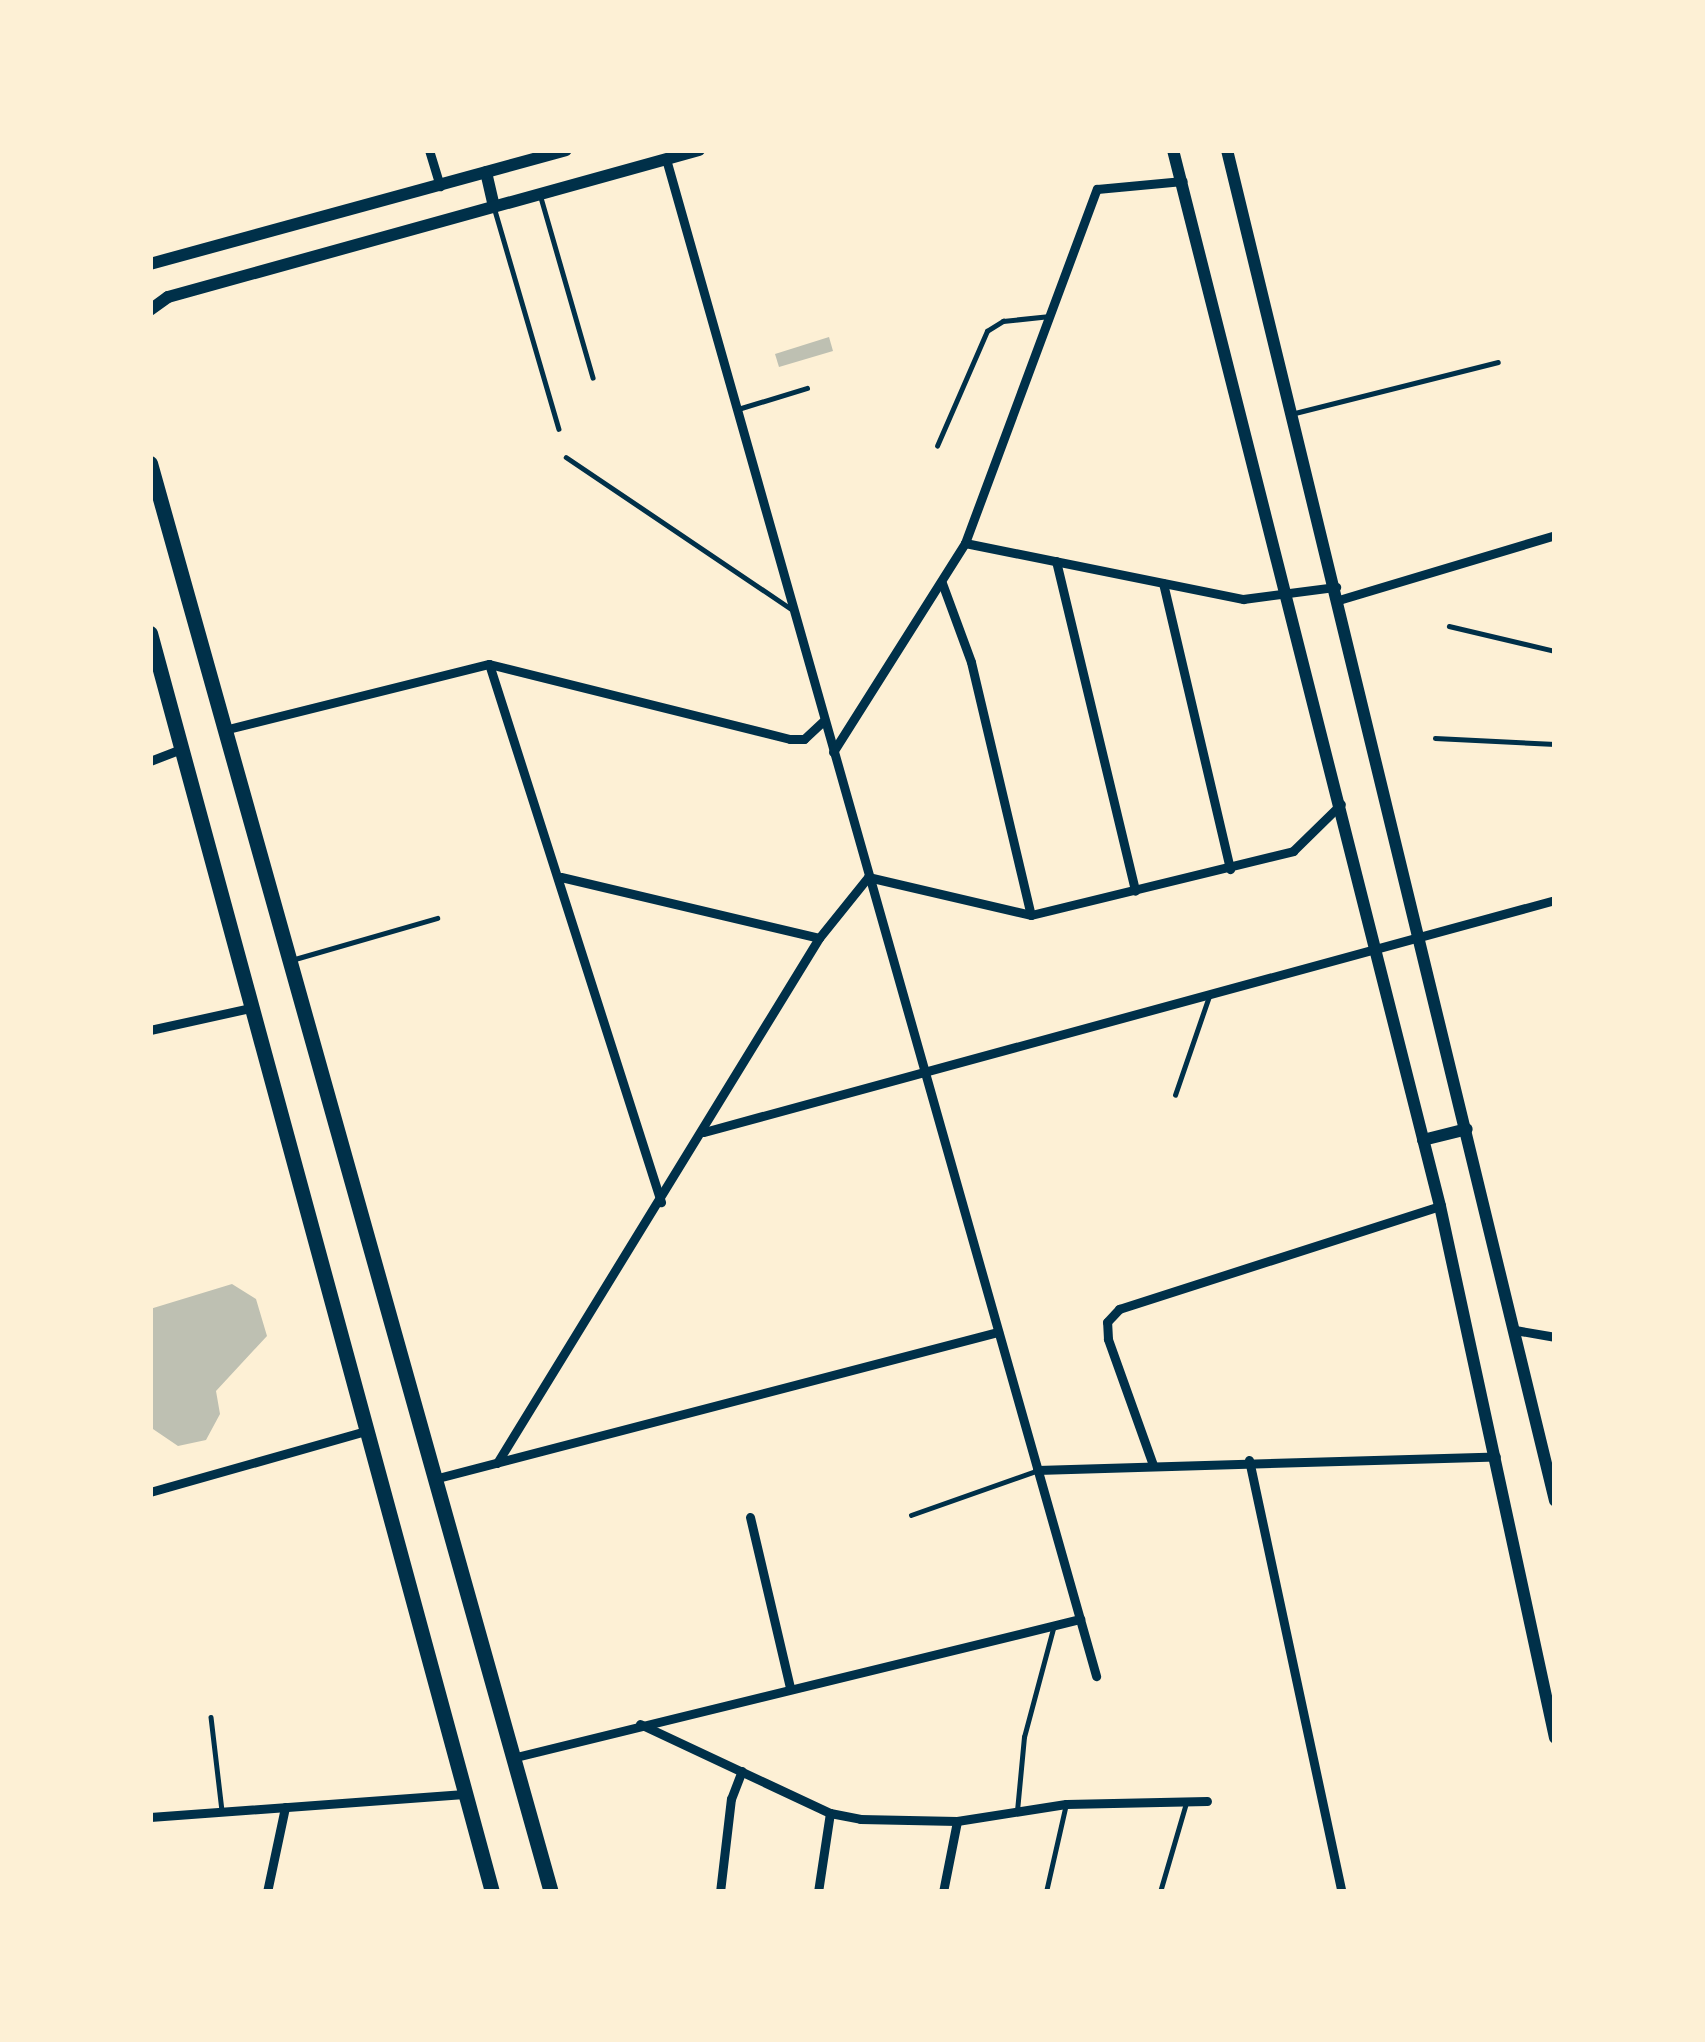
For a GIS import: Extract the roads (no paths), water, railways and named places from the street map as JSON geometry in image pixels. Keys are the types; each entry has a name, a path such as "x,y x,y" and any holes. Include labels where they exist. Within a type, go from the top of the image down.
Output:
{"main road":[{"path":"150,463 295,959 551,1892"},
{"path":"150,633 492,1892"}],"street":[{"path":"429,150 440,186"},
{"path":"150,263 566,150"},
{"path":"150,310 168,297 699,150"},
{"path":"1173,150 1424,1140 1555,1738"},
{"path":"1227,150 1340,593 1514,1330 1551,1464 1555,1501"},
{"path":"666,159 1096,1676"},
{"path":"486,172 494,207"},
{"path":"833,752 965,543 1097,189 1183,181"},
{"path":"965,543 1244,599 1340,593 1555,535"},
{"path":"1056,561 1135,891"},
{"path":"1162,583 1230,869"},
{"path":"942,584 971,662 1031,915"},
{"path":"228,729 490,664 790,739 804,739 824,721"},
{"path":"490,664 661,1202"},
{"path":"150,760 182,748"},
{"path":"868,877 1031,915 1294,850 1341,804"},
{"path":"561,877 819,938"},
{"path":"497,1463 819,938 868,877"},
{"path":"701,1132 1376,944 1555,900"},
{"path":"150,1030 250,1008"},
{"path":"1424,1140 1467,1129"},
{"path":"1153,1466 1108,1339 1106,1322 1119,1309 1439,1206"},
{"path":"1514,1330 1555,1336"},
{"path":"434,1479 998,1332"},
{"path":"150,1492 366,1432"},
{"path":"1037,1470 1496,1456"},
{"path":"1249,1460 1342,1892"},
{"path":"750,1517 790,1688"},
{"path":"515,1757 1080,1619"},
{"path":"640,1724 830,1813 957,1821 1066,1804 1207,1801"},
{"path":"720,1892 731,1799 742,1772"},
{"path":"150,1816 464,1794"},
{"path":"266,1892 285,1807"},
{"path":"818,1892 830,1813"},
{"path":"943,1892 957,1821"}],"lane":[{"path":"540,194 593,378"},
{"path":"494,207 559,429"},
{"path":"937,446 987,331 1003,321 1050,316"},
{"path":"1295,413 1498,362"},
{"path":"738,409 807,388"},
{"path":"566,457 790,608"},
{"path":"1449,626 1555,651"},
{"path":"1435,738 1555,743"},
{"path":"295,959 436,918"},
{"path":"1175,1095 1210,991"},
{"path":"911,1515 1037,1470"},
{"path":"1017,1811 1024,1737 1046,1677 1053,1626"},
{"path":"211,1717 222,1811"},
{"path":"1160,1892 1186,1803"},
{"path":"1046,1892 1066,1804"}]}
